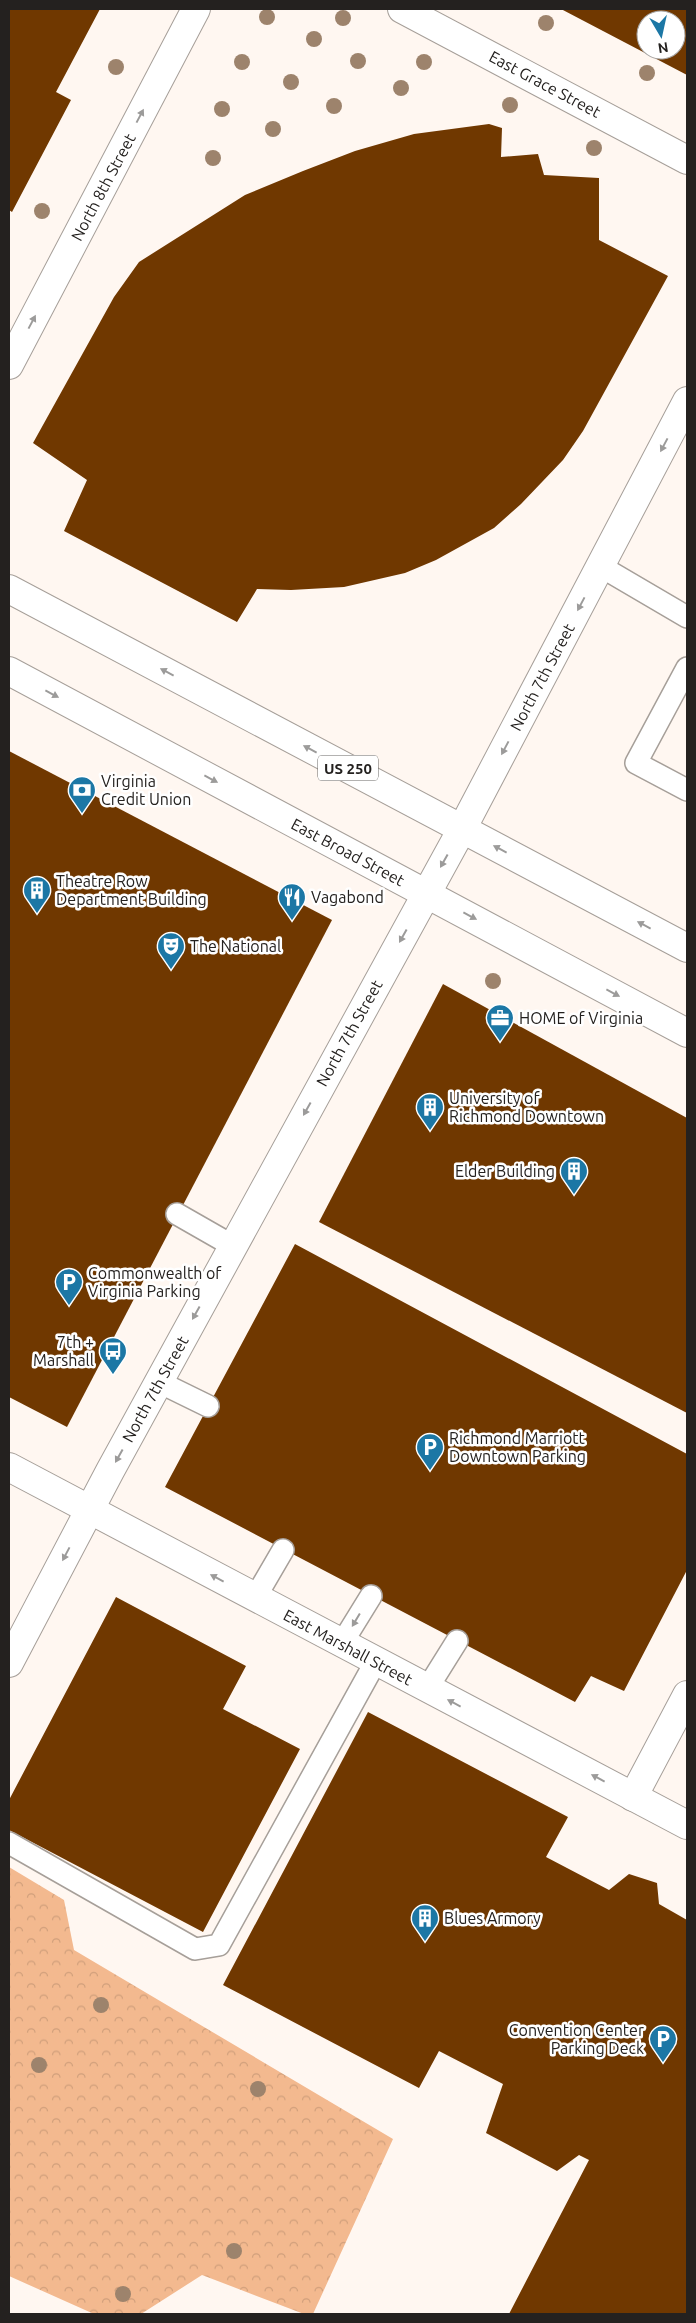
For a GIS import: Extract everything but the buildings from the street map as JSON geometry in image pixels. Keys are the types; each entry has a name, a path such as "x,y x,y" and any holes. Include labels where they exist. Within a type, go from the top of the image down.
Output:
{"main road":[{"name":"North 8th Street","path":"9,365 196,9"},
{"name":"East Grace Street","path":"402,9 687,160"},
{"name":"North 7th Street","path":"9,1664 89,1511 462,829 687,401"},
{"name":"US 250","path":"9,589 687,948"},
{"name":"East Broad Street","path":"9,672 687,1033"},
{"name":"East Marshall Street","path":"9,1467 89,1511 687,1825"},
{"path":"633,1797 687,1695"}],"lane":[{"path":"600,566 687,617"},
{"path":"687,668 636,763 687,790"},
{"path":"178,1214 233,1246"},
{"path":"159,1382 208,1406"},
{"path":"256,1598 283,1550"},
{"path":"342,1644 371,1596"},
{"path":"427,1689 457,1641"},
{"path":"9,1844 194,1949 219,1945 376,1661"}],"green space":[{"path":"9,1867 64,1900 74,1950 393,2139 313,2314 304,2314 202,2275 141,2314 94,2314 9,2276"}],"place":[{"name":"Virginia Credit Union","path":"82,814"},
{"name":"Theatre Row Department Building","path":"37,914"},
{"name":"Vagabond","path":"292,921"},
{"name":"The National","path":"171,970"},
{"name":"HOME of Virginia","path":"500,1042"},
{"name":"University of Richmond Downtown","path":"430,1131"},
{"name":"Elder Building","path":"574,1195"},
{"name":"Commonwealth of Virginia Parking","path":"69,1306"},
{"name":"7th + Marshall","path":"113,1375"},
{"name":"Richmond Marriott Downtown Parking","path":"430,1471"},
{"name":"Blues Armory","path":"425,1942"},
{"name":"Convention Center Parking Deck","path":"663,2063"}]}
